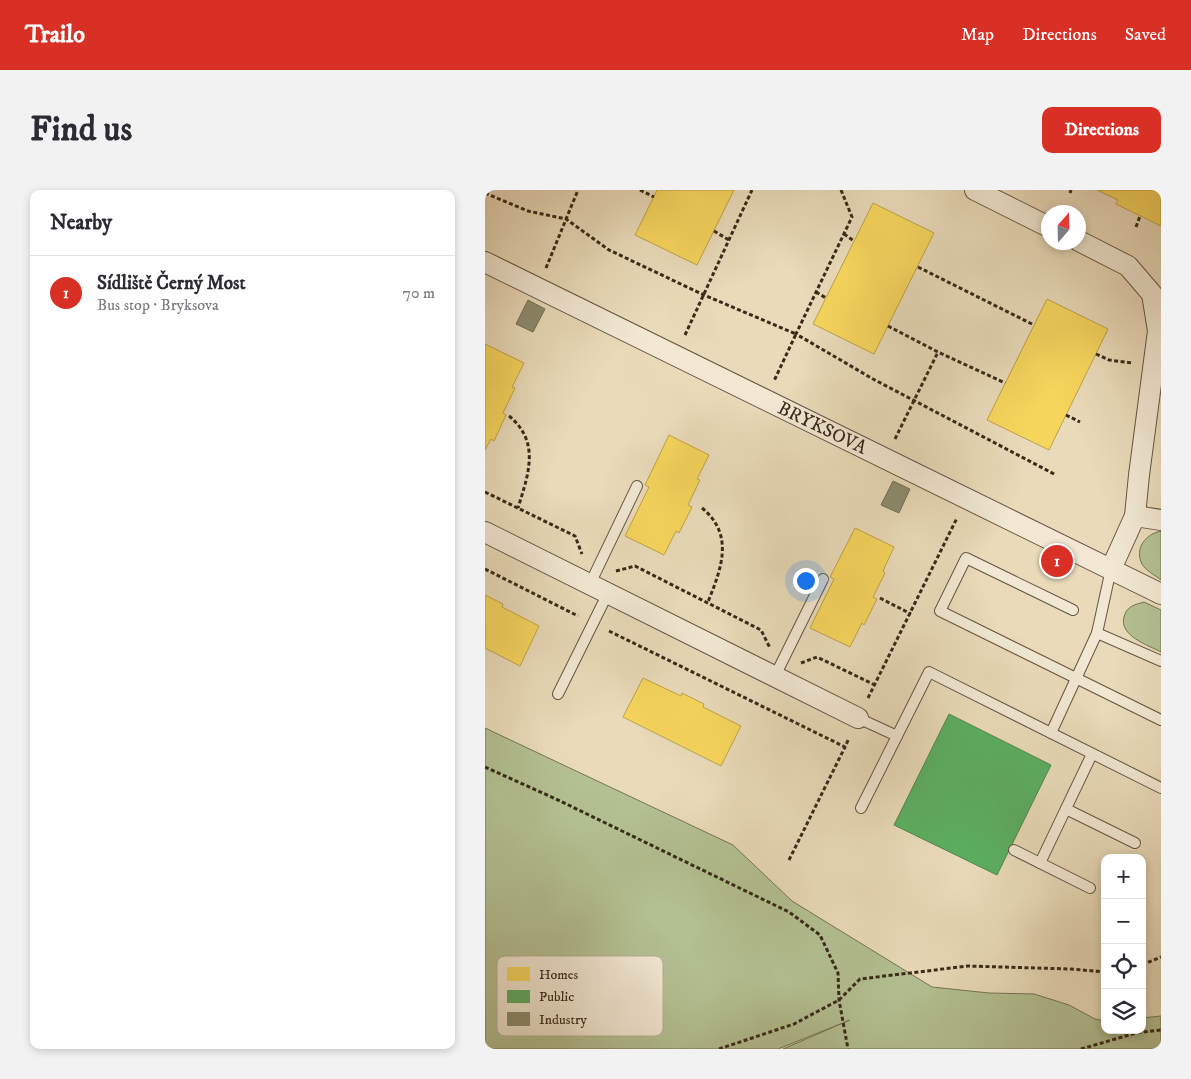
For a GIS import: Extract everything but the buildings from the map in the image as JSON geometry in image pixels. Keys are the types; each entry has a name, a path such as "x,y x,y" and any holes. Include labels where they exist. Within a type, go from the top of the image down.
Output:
{"street":[{"path":"975,190 1041,222"},
{"path":"1086,245 1128,266 1152,294 1158,331 1135,516 1111,568"},
{"name":"BRYKSOVA","path":"485,262 1161,594"},
{"path":"1135,516 1161,520"},
{"path":"485,532 594,575 609,593 858,718"}],"lane":[{"path":"594,575 637,486"},
{"path":"1073,610 966,558 940,611 1161,720"},
{"path":"1051,733 1097,633 1111,568"},
{"path":"775,676 823,579"},
{"path":"558,694 609,593"},
{"path":"1097,633 1161,662"},
{"path":"861,808 929,672 1161,788"},
{"path":"858,718 897,736"},
{"path":"1040,863 1092,754"},
{"path":"1066,809 1135,843"},
{"path":"1014,850 1090,888"}],"path":[{"path":"536,287 552,256 578,190"},
{"path":"640,190 654,197"},
{"path":"675,356 752,190"},
{"path":"765,400 852,217 841,190"},
{"path":"485,193 528,211 566,219 609,250 703,295 795,334 873,379 1056,475"},
{"path":"1136,227 1140,216"},
{"path":"713,231 729,240"},
{"path":"844,234 854,241"},
{"path":"918,267 1034,325"},
{"path":"816,292 826,298"},
{"path":"888,326 1005,383"},
{"path":"885,459 938,352"},
{"path":"1096,354 1109,360 1136,364"},
{"path":"1066,415 1080,422"},
{"path":"509,416 519,425 529,449 529,468 518,508"},
{"path":"485,492 575,536 583,558 594,575 635,566 761,630 770,650 799,665 817,657 875,685"},
{"path":"789,860 911,614 966,498"},
{"path":"702,508 712,516 719,528 722,541 723,560 708,602"},
{"path":"485,569 845,747"},
{"path":"880,598 911,614"},
{"path":"485,767 556,799 789,912 819,935 838,973 839,1000 848,1049"},
{"path":"1146,963 1161,957"},
{"path":"719,1049 794,1024 839,1000 860,979 969,966 1101,972"},
{"path":"1081,1049 1136,1033 1161,1030"}],"green space":[{"path":"1161,531 1161,580 1142,564 1139,553 1146,539"},
{"path":"1144,602 1161,610 1161,652 1142,643 1126,630 1124,624 1125,613 1134,605"},
{"path":"485,728 733,845 792,901 932,987 989,993 1034,994 1069,1005 1101,1020 1101,1034 1146,1034 1146,1018 1161,1016 1161,1049 783,1049 850,1020 778,1049 485,1049"}],"place":[{"name":"Sídliště Černý Most","path":"1057,561"}]}
